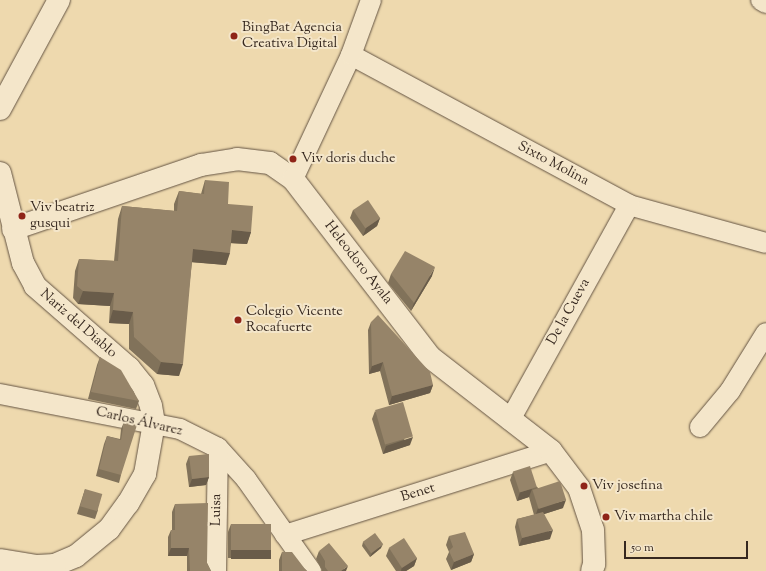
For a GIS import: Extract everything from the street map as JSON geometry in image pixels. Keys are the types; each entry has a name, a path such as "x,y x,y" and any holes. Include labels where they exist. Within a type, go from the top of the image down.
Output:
{"street":[{"path":"0,109 59,0"},
{"path":"293,179 351,55 371,0"},
{"path":"761,0 766,3"},
{"name":"Sixto Molina","path":"351,55 629,205 766,244"},
{"name":"Heleodoro Ayala","path":"13,229 208,164 237,159 270,163 293,179 430,356 551,452 579,488 593,530 594,564 592,571"},
{"name":"Nariz del Diablo","path":"0,173 13,229 23,263 35,286 129,368 143,385 151,406 154,423"},
{"name":"De la Cueva","path":"510,420 629,205"},
{"path":"700,427 730,391 766,333"},
{"name":"Carlos Álvarez","path":"0,394 180,429 218,448 246,479 311,571"},
{"path":"0,560 55,568 76,556 109,529 128,503 145,474 154,423"},
{"name":"Luisa","path":"216,571 218,448"},
{"name":"Benet","path":"285,535 551,452"}],"building":[{"path":"205,180 229,182 228,204 253,206 251,232 232,230 230,253 193,249 183,364 161,362 134,337 133,312 113,310 114,293 83,291 77,286 79,259 118,261 122,206 177,211 179,191 204,194"},
{"path":"368,200 380,218 365,228 353,210"},
{"path":"405,251 435,267 414,303 391,274"},
{"path":"378,315 430,372 433,385 392,396 383,362 372,366 371,322"},
{"path":"100,357 121,370 139,401 91,392"},
{"path":"403,402 413,437 385,445 375,410"},
{"path":"124,422 137,425 121,475 99,469 107,436 121,440"},
{"path":"209,454 209,477 192,479 189,456"},
{"path":"530,466 537,487 520,492 513,472"},
{"path":"560,481 566,500 539,509 532,490"},
{"path":"85,489 102,494 97,511 80,506"},
{"path":"208,503 207,563 211,571 190,571 189,548 171,548 171,530 175,530 175,504"},
{"path":"543,512 553,530 522,538 517,519"},
{"path":"231,524 271,524 271,550 231,550"},
{"path":"465,532 474,554 454,562 449,551 453,547 449,536"},
{"path":"375,533 383,544 371,553 363,542"},
{"path":"404,538 417,558 402,568 389,548"},
{"path":"329,543 348,566 341,571 328,571 325,567 325,561 319,551"},
{"path":"282,552 292,552 307,571 282,571"}],"place":[{"name":"BingBat Agencia Creativa Digital","path":"234,36"},
{"name":"Viv doris duche","path":"293,159"},
{"name":"Viv beatriz gusqui","path":"22,216"},
{"name":"Colegio Vicente Rocafuerte","path":"238,320"},
{"name":"Viv josefina","path":"584,486"},
{"name":"Viv martha chile","path":"606,517"}]}
